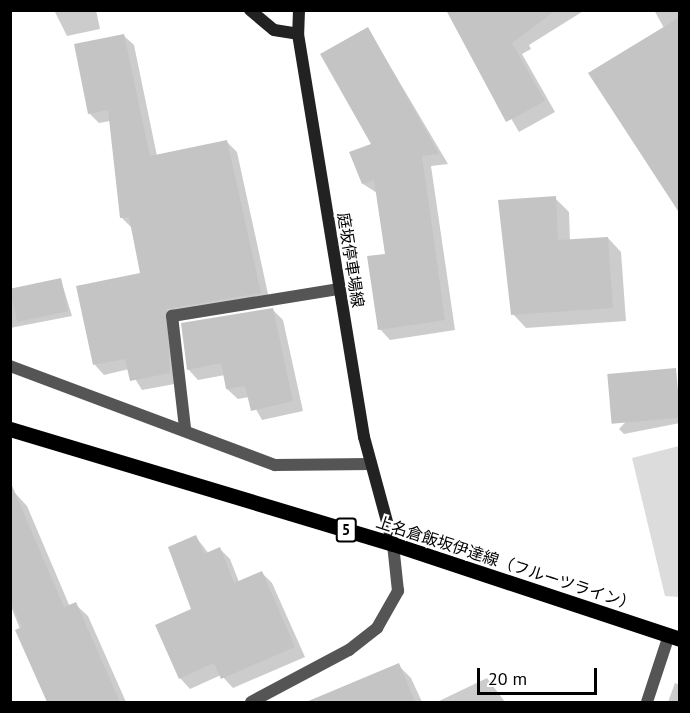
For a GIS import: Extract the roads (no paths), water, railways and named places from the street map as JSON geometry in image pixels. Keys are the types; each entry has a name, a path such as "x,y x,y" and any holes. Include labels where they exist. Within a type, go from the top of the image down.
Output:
{"main road":[{"path":"250,10 274,30 298,34"},
{"name":"庭坂停車場線","path":"299,10 298,34 338,289 371,464 393,544"},
{"name":"上名倉飯坂伊達線（フルーツライン）","path":"10,429 393,544 674,637"}],"street":[{"path":"185,428 172,316 338,289"},
{"path":"10,366 185,428 275,465 371,464"},
{"path":"251,702 349,650 377,627 398,591 393,544"},
{"path":"647,702 674,637"}]}
